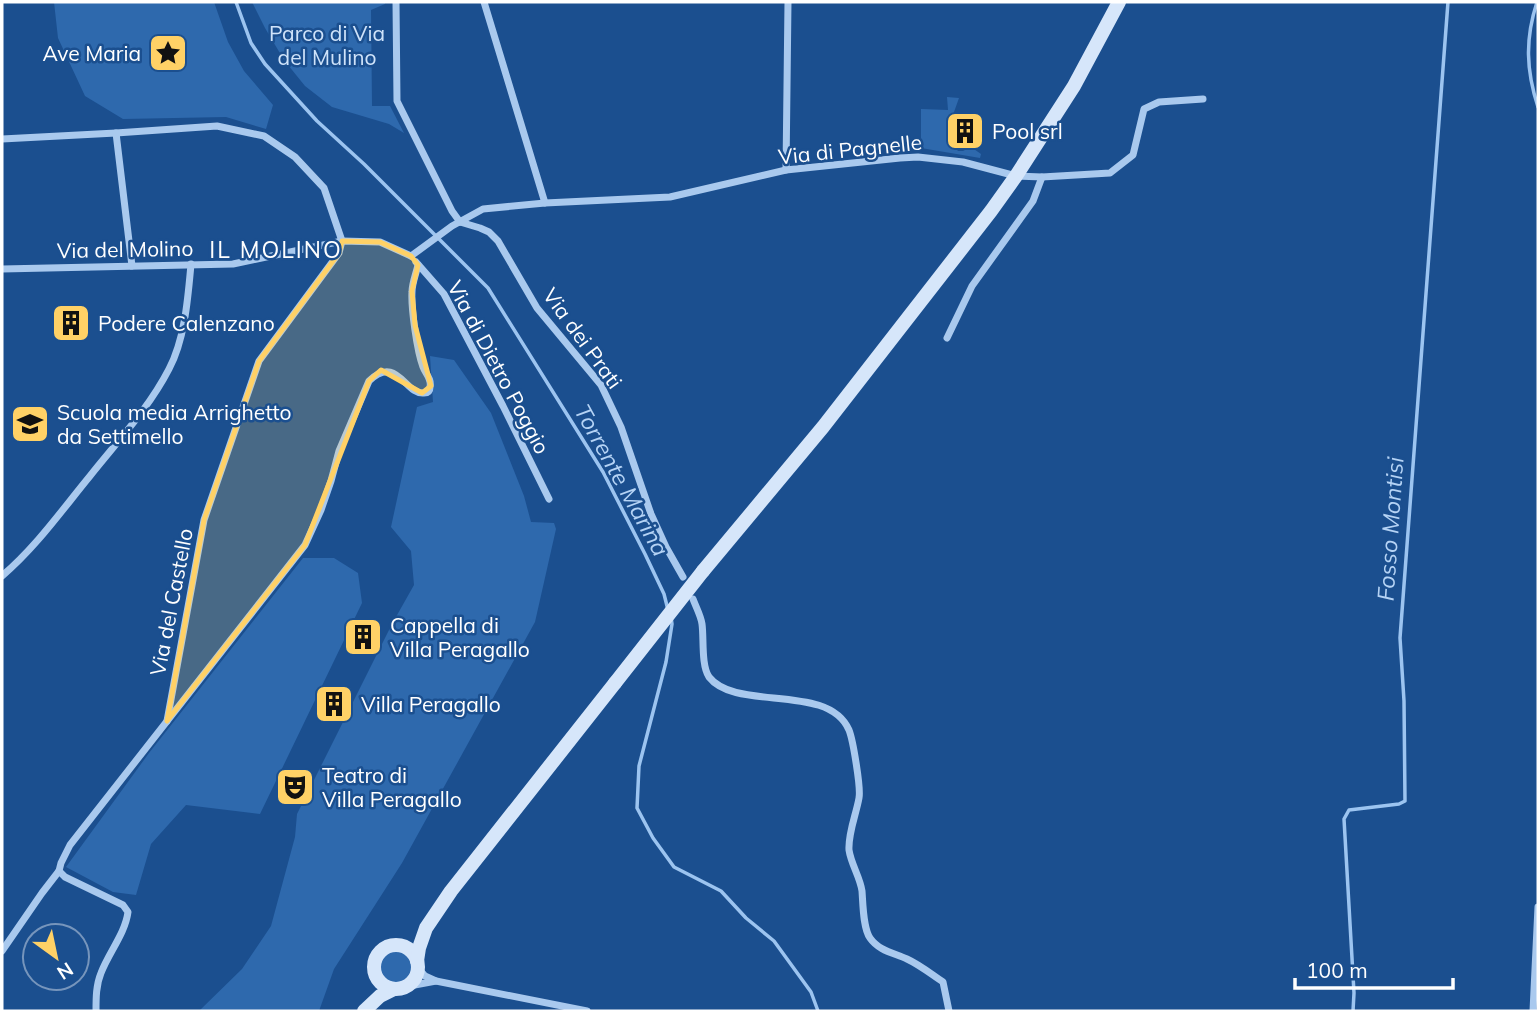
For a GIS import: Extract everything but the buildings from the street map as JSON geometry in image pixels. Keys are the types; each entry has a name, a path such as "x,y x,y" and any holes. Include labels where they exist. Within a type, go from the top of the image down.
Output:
{"main road":[{"path":"367,1007 380,996 414,980 418,948 426,928 451,891 703,571 823,427 991,211 1074,86 1119,2"},
{"path":"367,1007 375,989 375,961 381,951 408,941 426,928"},
{"path":"398,945 410,950 417,965"},
{"path":"375,973 382,984 399,988"}],"street":[{"path":"396,2 397,101 456,224 411,256"},
{"path":"484,2 545,203"},
{"path":"786,170 788,2"},
{"name":"Via di Pagnelle","path":"456,224 483,209 670,197 786,170 918,157 963,162 1016,176 1110,173 1133,155 1144,109 1159,102 1203,99"},
{"path":"2,139 217,126 264,135 295,157 324,188 342,241"},
{"path":"116,133 132,266"},
{"path":"947,338 972,286 1033,201 1042,177"},
{"name":"Via dei Prati","path":"456,224 481,228 498,241 537,308 601,385 621,427 651,514 683,576"},
{"name":"Via del Molino","path":"2,269 233,264 342,241 380,242 411,256"},
{"name":"Via del Castello","path":"2,951 59,871 70,845 167,721 204,520 259,361 340,253 342,241"},
{"name":"Via di Dietro Poggio","path":"411,256 444,294 549,499"},
{"path":"2,576 40,538 139,416 170,368 184,317 191,264"},
{"path":"167,721 305,545 321,510 340,451 369,381 378,373 385,372 403,380 416,391 426,393 429,390 431,386 423,367 415,325 412,291 418,265"},
{"path":"693,599 702,622 705,668 709,677 735,692 818,704 839,716 849,729 860,795 853,817 849,851 861,886 869,938 882,950 905,958 943,982 949,1011"},
{"path":"59,871 65,877 123,905 128,912 127,922 97,985 96,1011"},
{"path":"1533,1011 1538,907"},
{"path":"417,965 425,976 436,981 587,1011"},
{"path":"399,988 436,981"}],"highlighted area":[{"path":"342,241 380,242 411,256 418,265 412,291 415,325 431,386 422,393 381,370 369,381 305,545 167,721 204,520 259,361 339,253"}],"green space":[{"path":"54,2 214,2 228,42 244,71 273,105 266,129 226,117 123,119 85,96 58,38"},
{"name":"Parco di Via del Mulino","path":"252,2 385,2 371,10 372,106 390,106 404,133 389,124 332,107 305,86 284,60"},
{"path":"947,97 959,98 950,142 958,151 971,147 981,154 980,158 921,148 921,109 948,110"},
{"path":"430,356 454,360 491,413 524,496 531,522 554,523 556,529 535,622 402,863 334,969 319,1011 199,1011 242,969 271,926 295,837 297,814 414,585 411,551 391,527 417,407 433,402"},
{"path":"303,558 334,558 358,573 362,603 260,814 186,805 151,844 136,895 113,892 66,867 149,753"},
{"path":"395,950 407,955 412,967 407,979 395,984 383,979 378,967 383,955"}],"waterway":[{"name":"Torrente Marina","path":"236,2 251,43 265,64 317,121 488,288 603,472 664,594 668,610"},
{"name":"Fosso Montisi","path":"1353,1011 1344,819 1349,810 1405,801 1400,638 1448,2"},
{"path":"1537,2 1530,29 1528,54 1538,107"},
{"name":"Torrente Marina","path":"671,617 666,662 639,766 637,808 653,838 674,867 721,891 746,918 774,941 811,992 818,1011"}],"place":[{"name":"Ave Maria","path":"168,53"},
{"name":"Pool srl","path":"965,131"},
{"name":"Podere Calenzano","path":"71,323"},
{"name":"Scuola media Arrighetto da Settimello","path":"30,424"},
{"name":"Cappella di Villa Peragallo","path":"363,637"},
{"name":"Villa Peragallo","path":"334,704"},
{"name":"Teatro di Villa Peragallo","path":"295,787"}],"district":[{"name":"IL MOLINO","path":"276,249"}]}
